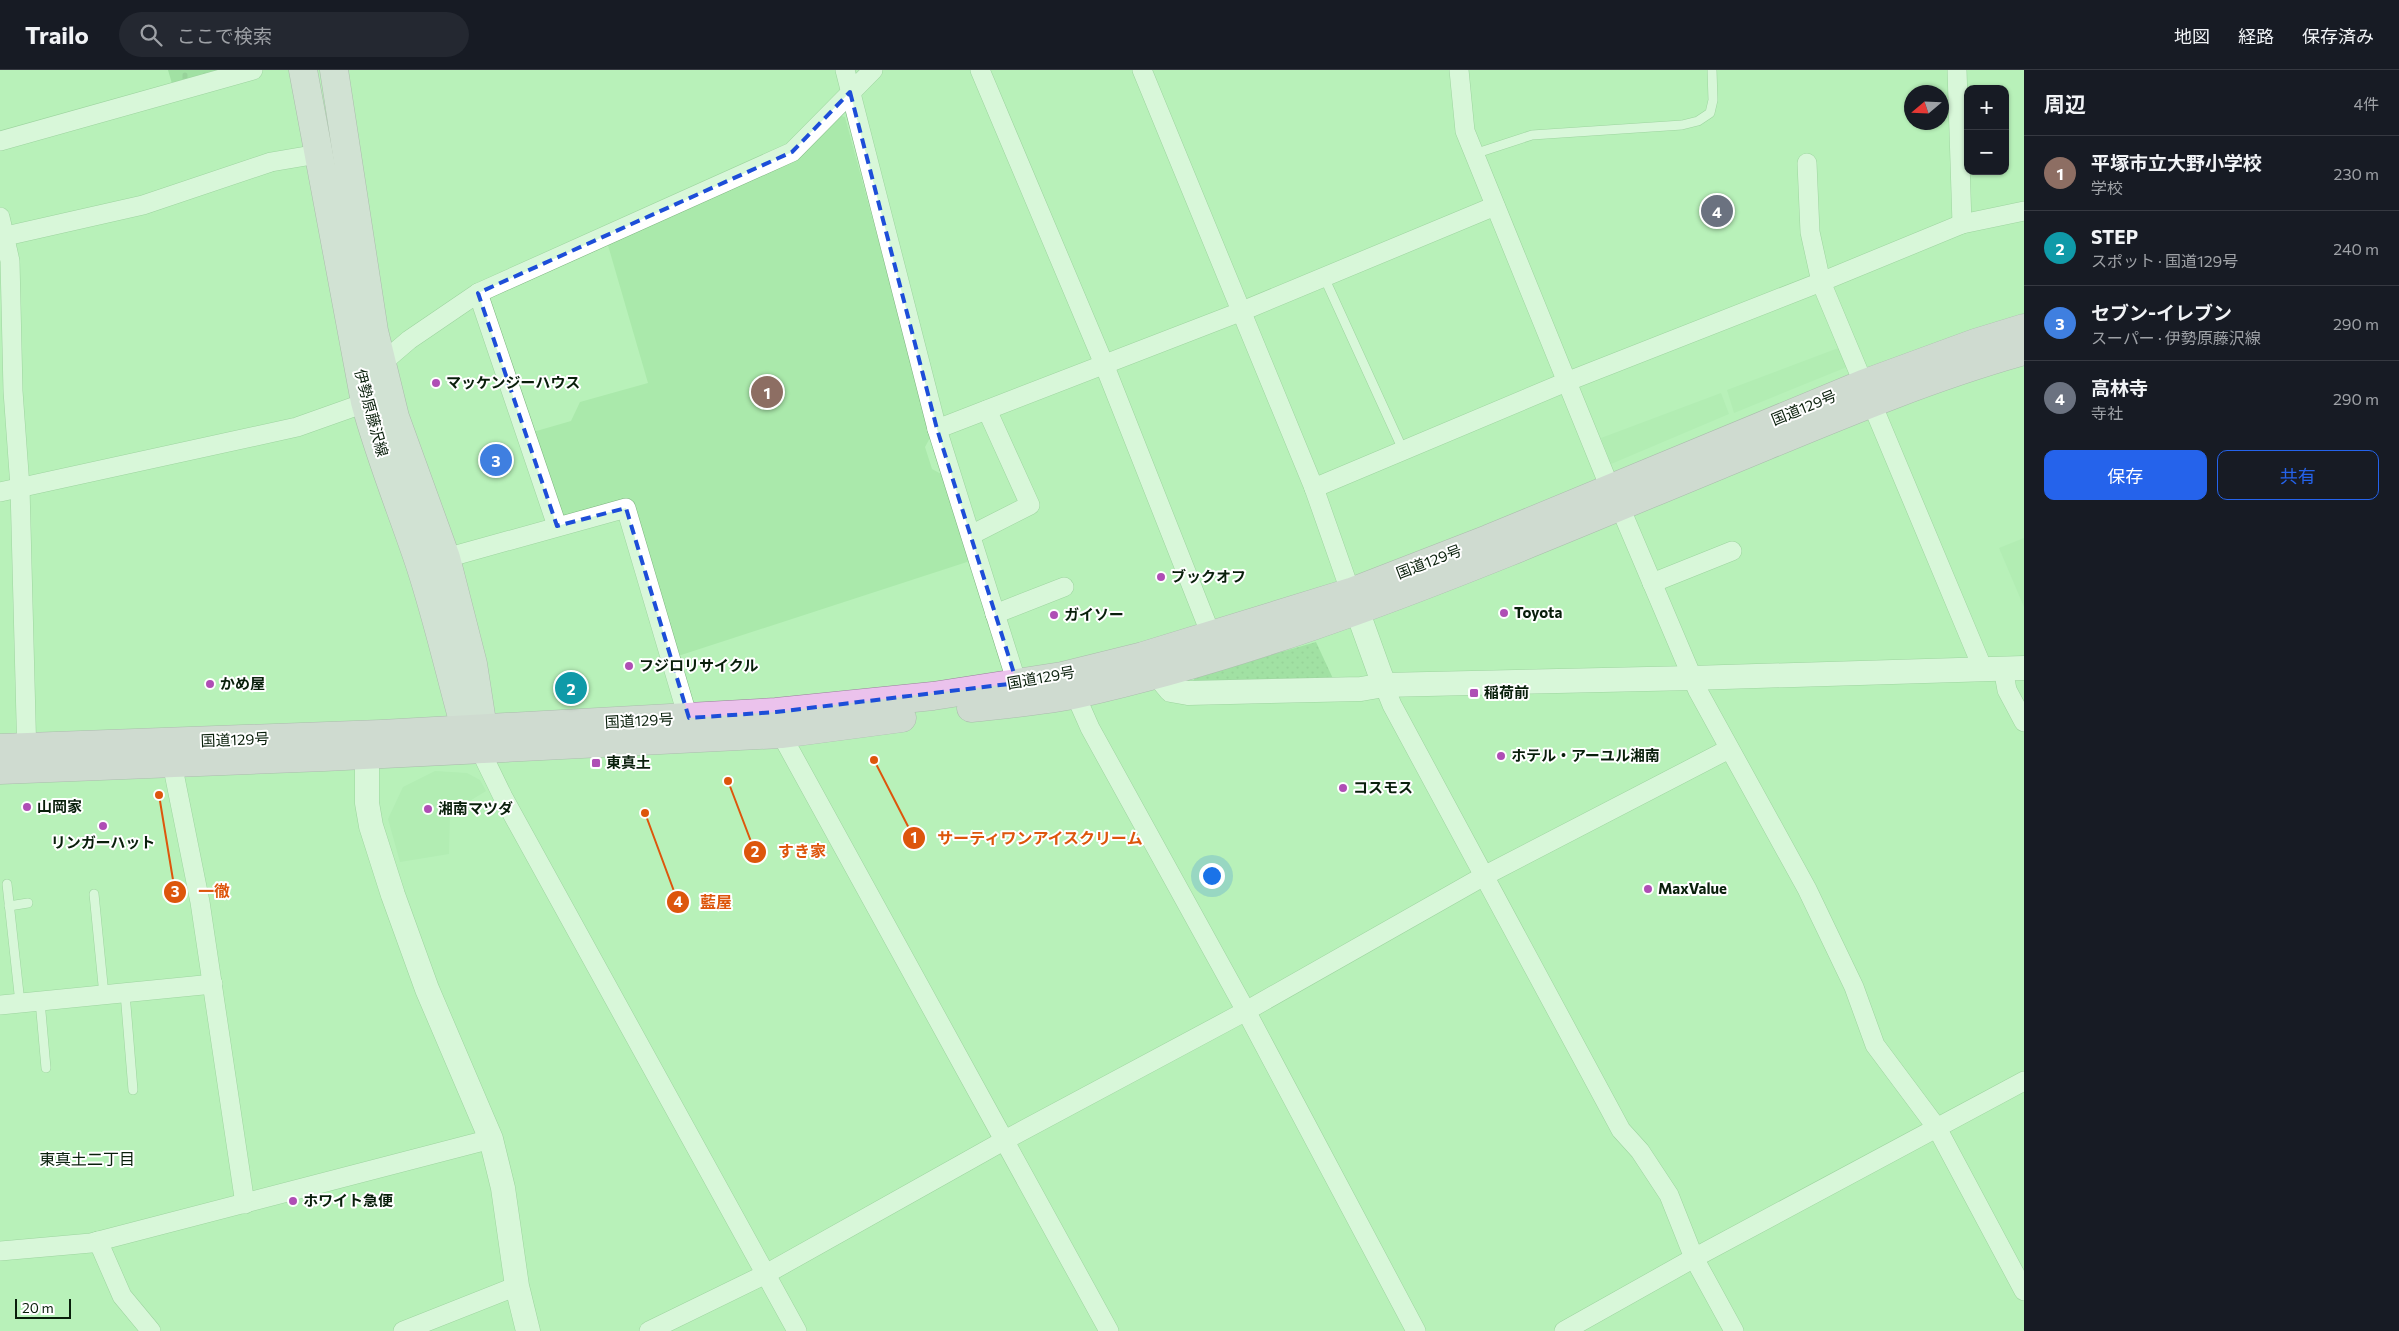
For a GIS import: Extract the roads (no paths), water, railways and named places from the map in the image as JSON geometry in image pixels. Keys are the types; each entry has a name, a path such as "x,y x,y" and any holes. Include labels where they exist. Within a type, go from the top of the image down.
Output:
{"highway":[{"name":"国道129号","path":"0,770 18,754 368,741 478,743 691,728 776,712 933,696 1019,692 1075,694 1157,673 1215,645 1354,601 1867,394 1975,343 2024,328"},
{"name":"国道129号","path":"1867,394 2024,351"},
{"name":"国道129号","path":"691,728 781,734 1019,692 1062,676 1143,656 1215,645"},
{"name":"国道129号","path":"18,754 172,763 368,741"}],"main road":[{"name":"伊勢原藤沢線","path":"303,70 318,154 377,399 446,558 473,664 478,743"},
{"name":"伊勢原藤沢線","path":"334,70 374,331 381,364 377,399 376,439 478,743"}],"street":[{"path":"0,141 253,70"},
{"path":"845,70 937,429 1019,692"},
{"path":"381,364 409,340 478,293 792,152 873,70"},
{"path":"980,70 1104,364 1215,645"},
{"path":"1142,70 1314,488 1384,685 1396,713 1620,1130 1640,1151 1669,1195 1694,1258 1734,1331"},
{"path":"1459,70 1465,131 1566,382 1692,678 1807,889 1854,987 1875,1045 1937,1128 2022,1281"},
{"path":"1957,70 1962,224"},
{"path":"6,236 143,205 271,162 318,154"},
{"path":"1807,163 1810,232 1821,282 1867,394 2003,668 2006,690 2024,722"},
{"path":"937,429 1240,312 1495,206"},
{"path":"1314,488 1566,382 1821,282 1962,224 2024,211"},
{"path":"0,217 6,236 10,261 5,325 20,487 18,754"},
{"path":"478,293 557,526"},
{"path":"0,492 297,427 377,399"},
{"path":"970,535 1030,505 987,410"},
{"path":"446,558 626,508 691,728"},
{"path":"1652,583 1732,551"},
{"path":"995,614 1064,587"},
{"path":"1157,673 1171,690 1188,693 1361,689 1384,685 2003,668"},
{"path":"1075,694 1090,728 1246,1011 1416,1331"},
{"path":"781,734 1109,1331"},
{"path":"368,741 367,803 371,826 393,895 427,989 491,1139 503,1188 516,1286 528,1331"},
{"path":"478,743 797,1331"},
{"path":"648,1331 766,1274 1005,1140 1246,1011 1484,876 1729,749"},
{"path":"172,763 200,902 245,1204"},
{"path":"0,1005 213,984"},
{"path":"1564,1331 1694,1258 2024,1080"},
{"path":"0,1251 98,1241 491,1139"},
{"path":"98,1241 122,1296 151,1331"},
{"path":"403,1331 516,1286"}],"lane":[{"path":"1474,154 1532,135 1682,125 1698,121 1710,113 1713,100 1712,70"},
{"path":"1324,277 1403,450"},
{"path":"7,884 20,1003"},
{"path":"94,894 104,995"},
{"path":"9,906 28,903"},
{"path":"125,992 133,1090"},
{"path":"40,1001 46,1068"}],"place":[{"name":"高林寺","path":"1717,211"},
{"name":"マッケンジーハウス","path":"436,383"},
{"name":"平塚市立大野小学校","path":"767,392"},
{"name":"セブン-イレブン","path":"496,460"},
{"name":"ブックオフ","path":"1161,577"},
{"name":"Toyota","path":"1504,613"},
{"name":"ガイソー","path":"1054,615"},
{"name":"フジロリサイクル","path":"629,666"},
{"name":"かめ屋","path":"210,684"},
{"name":"STEP","path":"571,688"},
{"name":"稲荷前","path":"1474,693"},
{"name":"ホテル・アーユル湘南","path":"1501,756"},
{"name":"サーティワンアイスクリーム","path":"874,760"},
{"name":"東真土","path":"596,763"},
{"name":"すき家","path":"728,781"},
{"name":"コスモス","path":"1343,788"},
{"name":"一徹","path":"159,795"},
{"name":"山岡家","path":"27,807"},
{"name":"湘南マツダ","path":"428,809"},
{"name":"藍屋","path":"645,813"},
{"name":"リンガーハット","path":"103,826"},
{"name":"MaxValue","path":"1648,889"},
{"name":"ホワイト急便","path":"293,1201"}],"district":[{"name":"東真土二丁目","path":"87,1159"}]}
